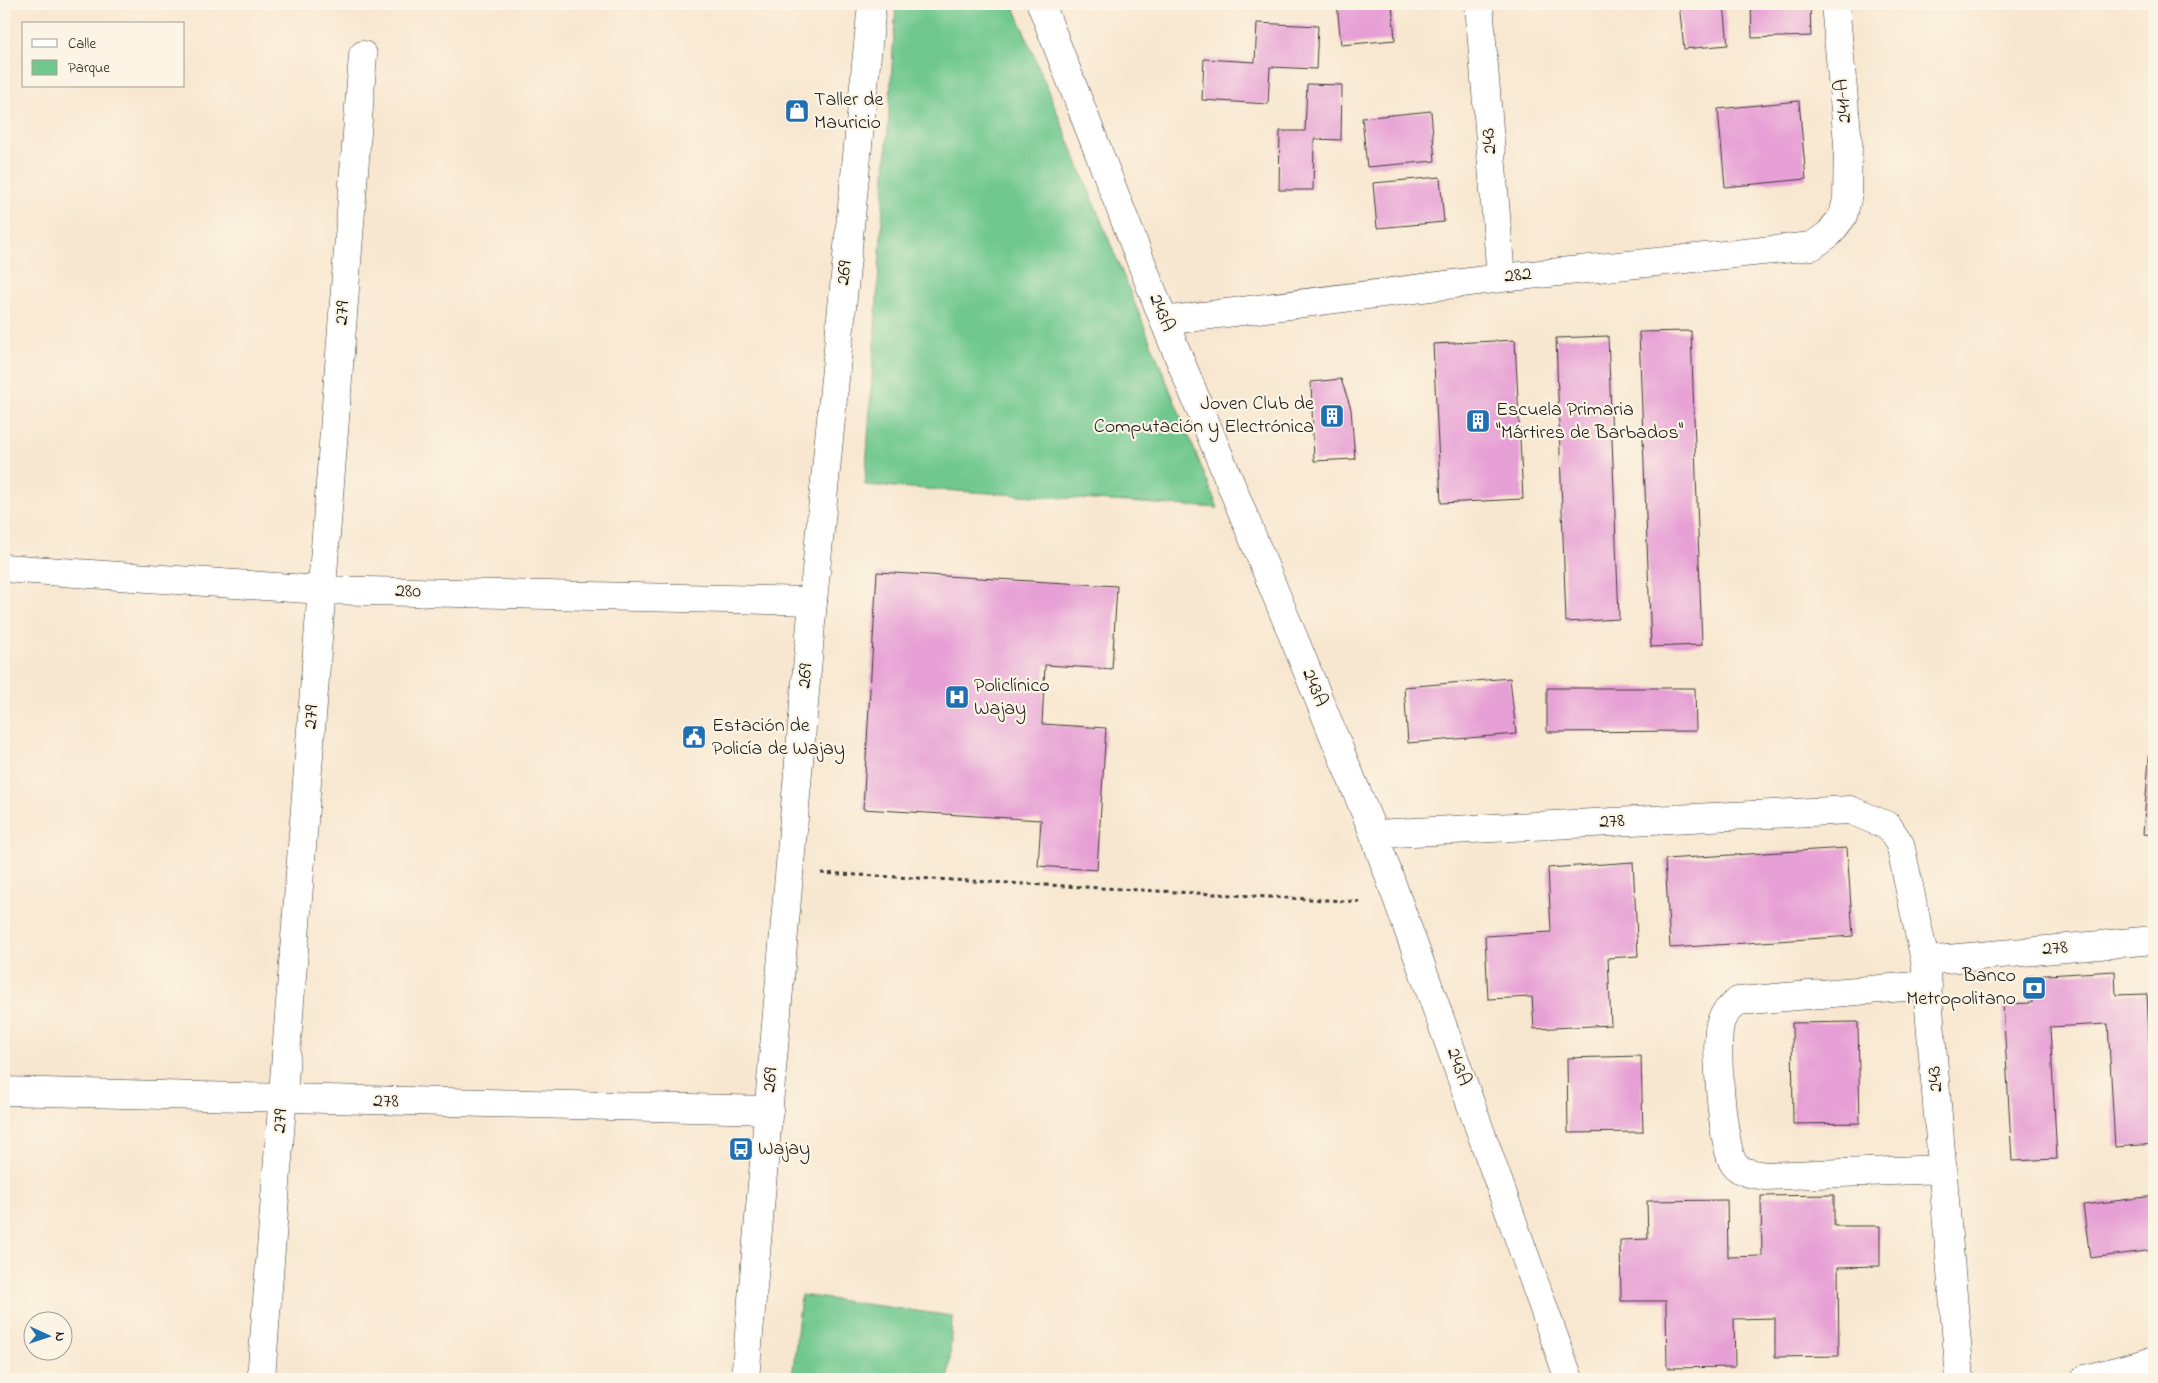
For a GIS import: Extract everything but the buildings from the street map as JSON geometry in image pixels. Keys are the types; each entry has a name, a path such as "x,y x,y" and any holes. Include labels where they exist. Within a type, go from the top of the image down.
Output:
{"street":[{"name":"269","path":"744,1379 813,601 872,4"},
{"name":"243A","path":"1041,4 1164,321 1374,834 1569,1379"},
{"name":"243","path":"1479,4 1501,278"},
{"name":"241-A","path":"1836,4 1848,143 1847,199"},
{"name":"279","path":"261,1379 363,55"},
{"name":"282","path":"1164,321 1501,278 1812,246 1829,234 1843,216 1847,199"},
{"name":"280","path":"4,568 321,590 813,601"},
{"name":"243","path":"1850,810 1888,826 1900,844 1927,973 1960,1379"},
{"name":"278","path":"1374,834 1850,810"},
{"name":"278","path":"1943,1169 1765,1176 1747,1173 1734,1165 1727,1149 1717,1048 1720,1022 1730,1006 1738,1000 2154,940"},
{"name":"278","path":"4,1091 768,1110"},
{"path":"2085,1379 2154,1361"}],"path":[{"path":"789,871 1400,904"}],"green space":[{"path":"896,4 1013,4 1218,508 865,485"},
{"path":"801,1295 952,1316 949,1379 792,1379"}],"place":[{"name":"Taller de Mauricio","path":"797,111"},
{"name":"Joven Club de Computación y Electrónica","path":"1332,416"},
{"name":"Escuela Primaria \"Mártires de Barbados\"","path":"1478,421"},
{"name":"Policlínico Wajay","path":"957,697"},
{"name":"Estación de Policía de Wajay","path":"694,737"},
{"name":"Banco Metropolitano","path":"2034,988"},
{"name":"Wajay","path":"741,1149"}]}
